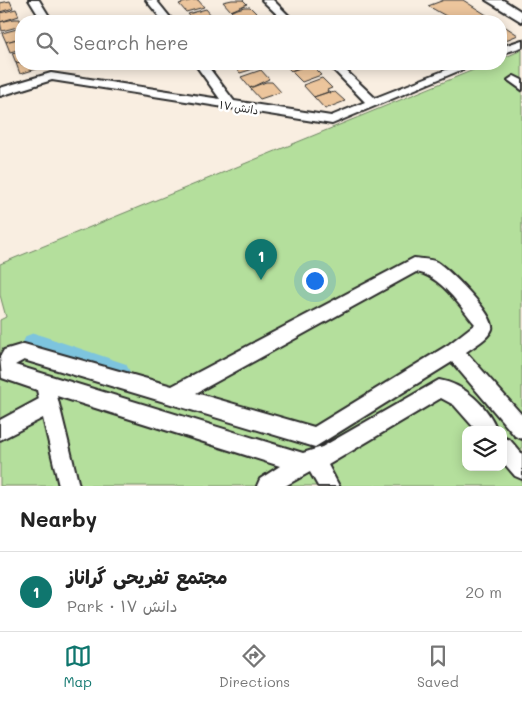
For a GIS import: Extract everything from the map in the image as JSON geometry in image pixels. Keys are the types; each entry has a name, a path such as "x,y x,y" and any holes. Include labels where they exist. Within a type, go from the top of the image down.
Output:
{"street":[{"path":"34,0 43,15"},
{"path":"151,0 163,15"},
{"path":"268,0 283,15"},
{"path":"493,0 522,18"},
{"path":"507,49 522,43"},
{"path":"205,70 232,106"},
{"path":"339,70 373,103"},
{"name":"دانش ۱۷","path":"0,92 51,76 232,106 332,120 455,70"},
{"path":"522,77 514,80 522,86"},
{"path":"173,396 414,265 431,267 456,290 484,322 484,328 454,351 315,437 173,396 24,352 10,356 5,365 8,372 45,384 309,462 329,486"},
{"path":"454,351 522,429"},
{"path":"45,384 69,486"},
{"path":"267,486 439,389 448,389 457,394 485,426"},
{"path":"0,430 50,404"},
{"path":"507,452 522,469"}],"green space":[{"path":"522,50 522,486 0,486 0,320 6,317 0,295 0,264 473,70 507,70 507,56"}],"building":[{"path":"198,0 204,7 186,12 179,4"},
{"path":"243,0 247,4 231,11 223,2"},
{"path":"444,0 463,0 487,15 444,15 428,6"},
{"path":"10,1 13,8 0,12 0,3"},
{"path":"250,7 257,14 235,15 231,11"},
{"path":"16,9 19,15 0,22 0,13"},
{"path":"206,9 211,15 189,15"},
{"path":"15,19 15,28 2,31 0,22"},
{"path":"507,28 518,35 507,40"},
{"path":"15,30 15,40 6,42 2,33"},
{"path":"15,40 15,51 10,52 6,42"},
{"path":"19,70 33,70 20,74"},
{"path":"237,70 250,70 240,73"},
{"path":"261,70 269,79 250,88 241,77"},
{"path":"316,70 321,75 302,82 291,71"},
{"path":"322,78 332,88 327,90 328,92 314,97 303,85"},
{"path":"266,82 272,82 281,92 260,99 250,88"},
{"path":"335,92 345,101 325,109 314,97"}],"waterway":[{"path":"34,344 118,372"}],"place":[{"name":"مجتمع تفریحی گراناز","path":"261,280"}]}
